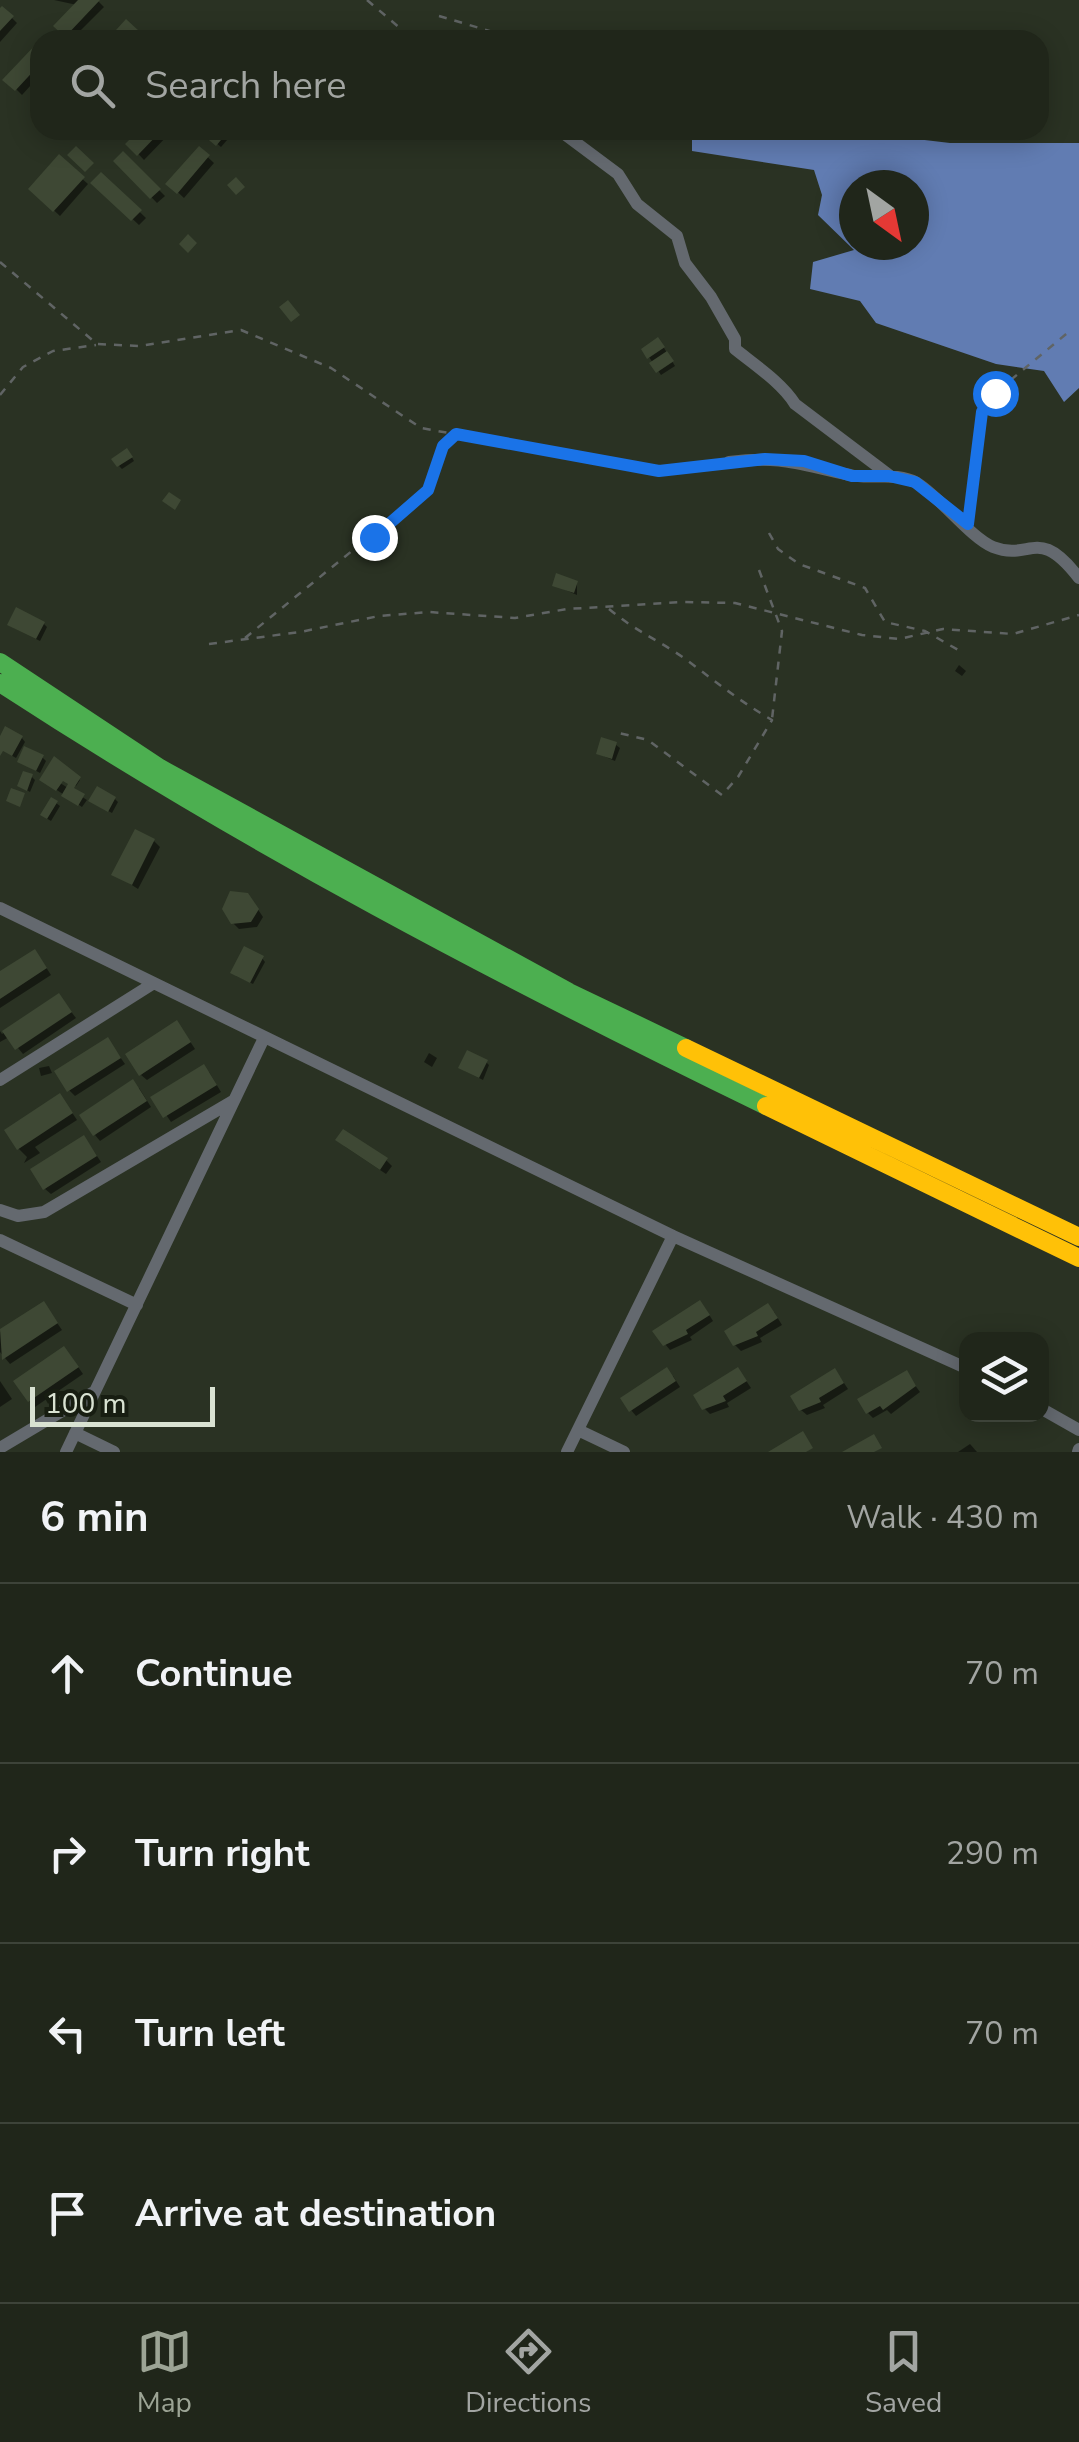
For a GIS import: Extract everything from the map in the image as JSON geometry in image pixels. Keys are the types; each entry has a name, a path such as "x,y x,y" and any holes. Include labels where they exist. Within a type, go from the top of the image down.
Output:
{"main road":[{"path":"0,662 304,858"},
{"path":"0,683 153,783 304,858 504,968 1025,1221 1079,1258"},
{"path":"1025,1221 1079,1237"}],"street":[{"path":"572,140 618,174 637,204 678,236 685,263 711,297 735,339 735,348 774,385 786,390 795,404 889,476"},
{"path":"729,462 804,461 852,476 889,476 915,482 968,524 980,540 998,549 1043,546 1066,560 1079,578"},
{"path":"3,913 674,1236 959,1365"},
{"path":"0,1080 154,983"},
{"path":"66,1452 264,1038"},
{"path":"0,1210 18,1216 44,1212 235,1099"},
{"path":"567,1452 674,1236"},
{"path":"0,1240 136,1304"},
{"path":"0,1448 94,1392"},
{"path":"1049,1413 1079,1430"},
{"path":"578,1430 624,1452"},
{"path":"75,1434 114,1452"}],"path":[{"path":"366,0 402,30"},
{"path":"439,16 486,30"},
{"path":"0,262 98,344"},
{"path":"0,395 23,367 53,351 98,344 139,346 241,330 331,368 421,428 659,471 729,462"},
{"path":"968,524 982,412 995,393 1071,330"},
{"path":"244,639 428,490 443,446 456,434"},
{"path":"769,533 778,548 799,564 865,588 885,622 925,631 1013,634 1079,615"},
{"path":"619,733 648,740 722,794 738,777 772,720 782,645 777,617 759,570"},
{"path":"210,644 380,616 429,612 515,618 608,608 735,603 862,636 899,639 925,631 960,651"},
{"path":"608,608 640,635 686,659 726,693 772,720"}],"water":[{"path":"692,140 1079,143 1079,388 1064,402 1044,371 996,364 876,323 860,301 810,289 813,262 839,254 839,260 929,260 929,170 839,170 839,235 818,215 822,195 814,170 692,151"}],"building":[{"path":"78,0 100,0 72,30 53,26"},
{"path":"0,8 14,16 0,31"},
{"path":"126,19 138,30 116,30"},
{"path":"30,51 30,75 15,91 2,80"},
{"path":"129,140 152,140 137,156 125,144"},
{"path":"76,146 94,163 85,172 67,155"},
{"path":"199,146 210,155 177,194 165,184"},
{"path":"123,151 161,189 150,199 113,161"},
{"path":"59,154 85,177 53,212 28,189"},
{"path":"101,172 142,210 131,221 90,183"},
{"path":"236,177 245,187 236,195 227,185"},
{"path":"188,234 197,243 188,253 179,244"},
{"path":"288,300 300,315 291,322 279,307"},
{"path":"658,337 665,347 647,359 641,349"},
{"path":"667,351 674,361 656,373 649,363"},
{"path":"127,448 133,457 117,467 111,459"},
{"path":"169,492 181,500 175,510 162,501"},
{"path":"556,573 578,581 574,593 552,586"},
{"path":"16,607 45,622 36,639 7,625"},
{"path":"5,726 23,736 12,756 3,751 0,756 0,736"},
{"path":"601,737 617,742 612,759 596,754"},
{"path":"24,746 44,755 36,771 17,762"},
{"path":"54,756 81,777 74,788 85,794 78,806 61,796 68,784 63,781 56,791 39,780"},
{"path":"23,771 33,774 27,791 17,786"},
{"path":"97,786 116,797 108,812 88,801"},
{"path":"11,788 25,793 20,807 6,801"},
{"path":"51,797 58,801 47,819 40,815"},
{"path":"135,829 155,839 132,885 111,875"},
{"path":"230,891 248,893 259,909 251,922 231,924 222,909"},
{"path":"244,946 264,956 250,983 230,973"},
{"path":"35,949 47,968 0,999 0,971"},
{"path":"59,993 72,1012 15,1050 2,1031"},
{"path":"177,1020 191,1042 139,1076 125,1054"},
{"path":"108,1037 121,1058 67,1092 54,1071"},
{"path":"467,1050 488,1060 479,1078 458,1068"},
{"path":"204,1064 217,1085 163,1118 150,1097"},
{"path":"133,1079 147,1101 93,1136 79,1115"},
{"path":"60,1093 73,1113 17,1150 4,1130"},
{"path":"343,1129 388,1158 380,1170 335,1140"},
{"path":"84,1135 97,1156 43,1190 30,1169"},
{"path":"700,1300 710,1315 686,1330 688,1334 663,1346 652,1331"},
{"path":"44,1301 58,1323 2,1360 0,1329"},
{"path":"768,1303 778,1318 756,1332 758,1336 733,1346 724,1331"},
{"path":"64,1346 79,1367 28,1402 13,1381"},
{"path":"667,1367 676,1381 629,1412 620,1398"},
{"path":"738,1367 747,1381 723,1396 726,1401 702,1410 693,1395"},
{"path":"835,1368 844,1383 819,1398 821,1402 799,1411 790,1396"},
{"path":"907,1370 916,1386 883,1410 880,1406 866,1414 857,1399"},
{"path":"803,1431 813,1448 806,1452 768,1452"},
{"path":"874,1434 882,1448 874,1452 842,1452"}],"traffic: fast":[{"path":"0,662 160,768 569,992 686,1048"},
{"path":"0,683 281,854 569,1008 766,1106"}],"traffic: slow":[{"path":"686,1048 1079,1237"},
{"path":"766,1106 1079,1258"}],"route":[{"path":"374,537 428,490 443,446 456,434 659,471 748,460 804,461 852,476 889,476 915,482 968,524 982,412 995,393"}]}
